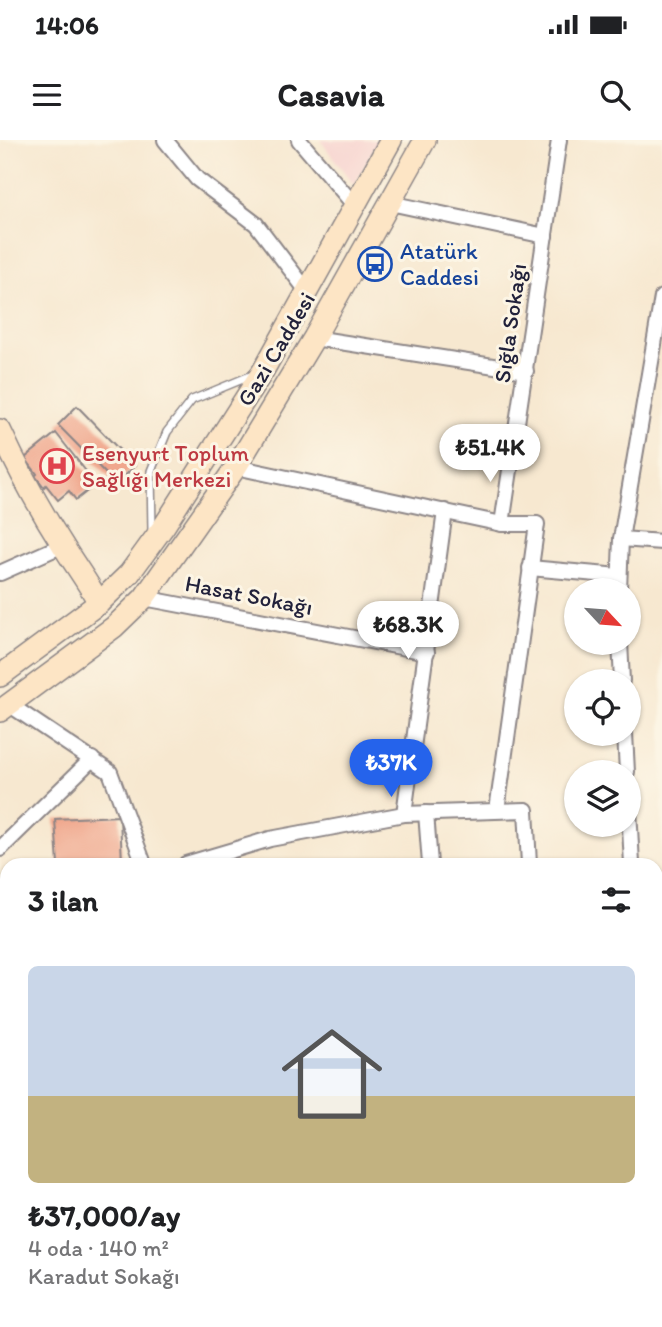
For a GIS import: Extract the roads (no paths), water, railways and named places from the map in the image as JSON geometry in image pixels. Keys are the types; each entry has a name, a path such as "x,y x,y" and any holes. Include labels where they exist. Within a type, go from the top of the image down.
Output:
{"main road":[{"name":"Gazi Caddesi","path":"0,676 99,603 129,574 262,370 391,140"},
{"name":"Gazi Caddesi","path":"5,708 114,627 144,597 236,467 314,338 425,140"},
{"path":"0,430 6,461 89,583 99,603"}],"street":[{"path":"165,140 197,179 256,224 307,291"},
{"path":"299,140 355,206"},
{"name":"Sığla Sokağı","path":"502,524 559,140"},
{"path":"390,203 545,236"},
{"path":"619,578 621,538 662,296"},
{"path":"314,338 526,371"},
{"path":"236,467 502,524 537,524 497,810"},
{"path":"404,814 445,511"},
{"path":"621,538 662,542"},
{"path":"0,573 63,545"},
{"path":"530,568 589,578"},
{"name":"Hasat Sokağı","path":"144,597 427,652"},
{"path":"5,708 110,772 142,858"},
{"path":"0,849 92,759"},
{"path":"206,858 270,839 404,814 526,810 529,858"},
{"path":"426,813 430,858"},
{"path":"631,837 632,858"}],"lane":[{"path":"152,541 151,471 167,432 192,400 262,370"}],"place":[{"name":"Atatürk Caddesi","path":"375,264"},
{"name":"Esenyurt Toplum Sağlığı Merkezi","path":"57,466"}]}
